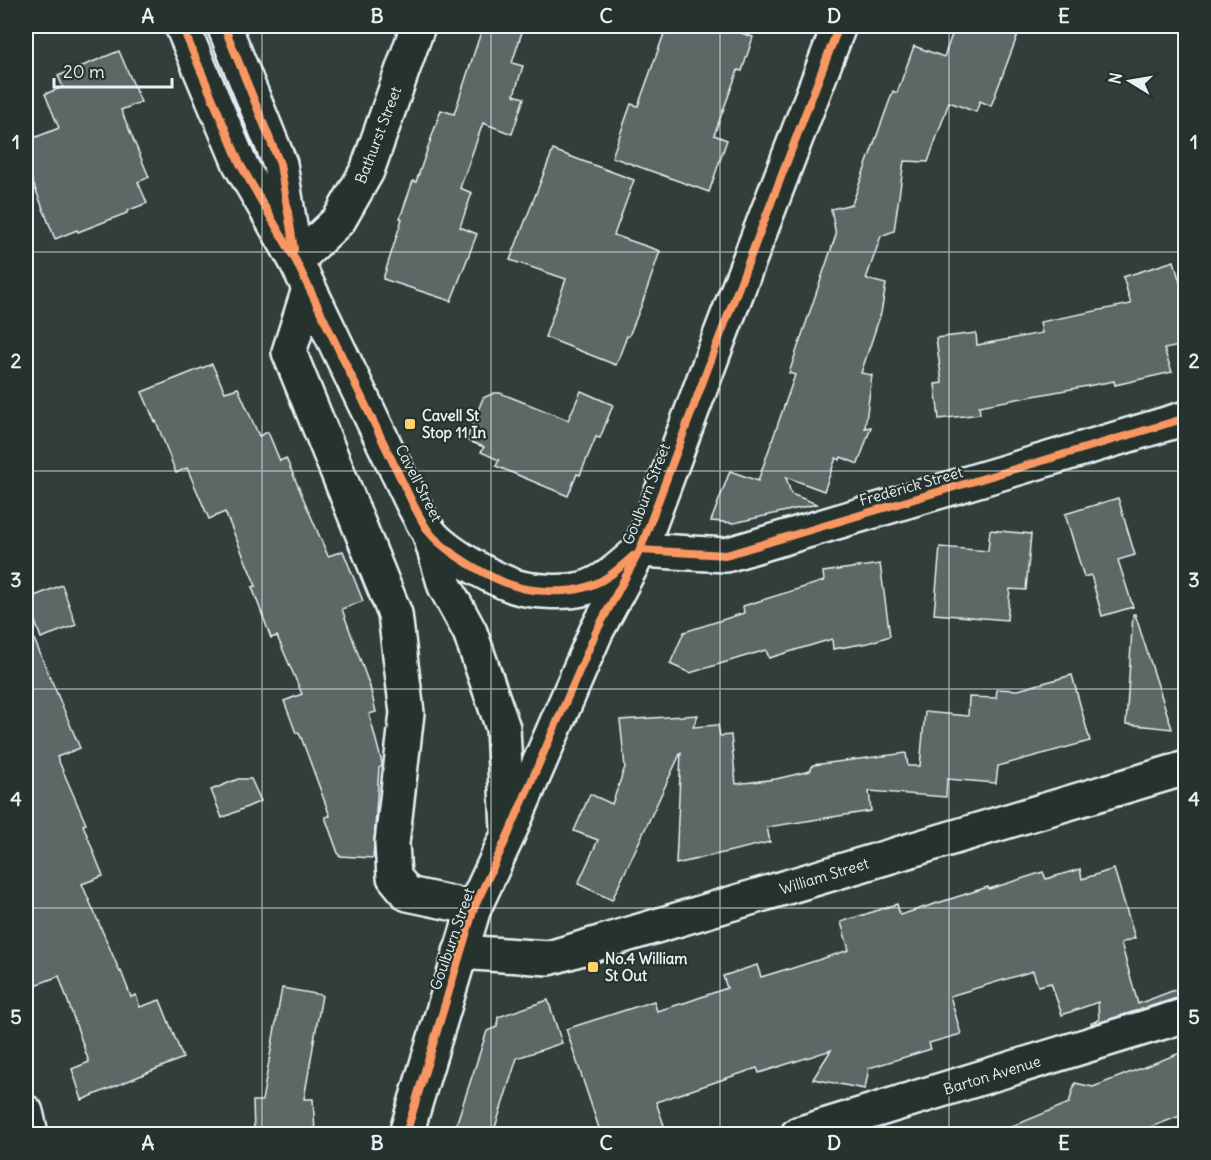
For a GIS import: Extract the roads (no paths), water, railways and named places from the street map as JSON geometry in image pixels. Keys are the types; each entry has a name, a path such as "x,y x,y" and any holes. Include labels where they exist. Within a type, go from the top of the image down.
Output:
{"street":[{"name":"Cavell Street","path":"182,26 240,164 303,275 413,504 429,532 446,586 470,632 502,728 508,835"},
{"name":"Cavell Street","path":"224,26 280,164 303,275"},
{"name":"Bathurst Street","path":"303,275 368,171 418,26"},
{"name":"Goulburn Street","path":"406,1134 474,908 596,632 640,550 839,26"},
{"path":"303,275 289,352 395,614 407,713 392,843 394,877 408,894 474,908"},
{"name":"Frederick Street","path":"640,550 726,555 1185,418"},
{"name":"Cavell Street","path":"429,532 454,554 487,574 515,587 546,591 581,589 605,580 640,550"},
{"name":"William Street","path":"460,952 549,958 1185,768"},
{"name":"Barton Avenue","path":"798,1134 1185,1015"},
{"path":"26,1112 31,1134"}],"place":[{"name":"Cavell St Stop 11 In","path":"410,424"},
{"name":"No.4 William St Out","path":"593,967"}]}
